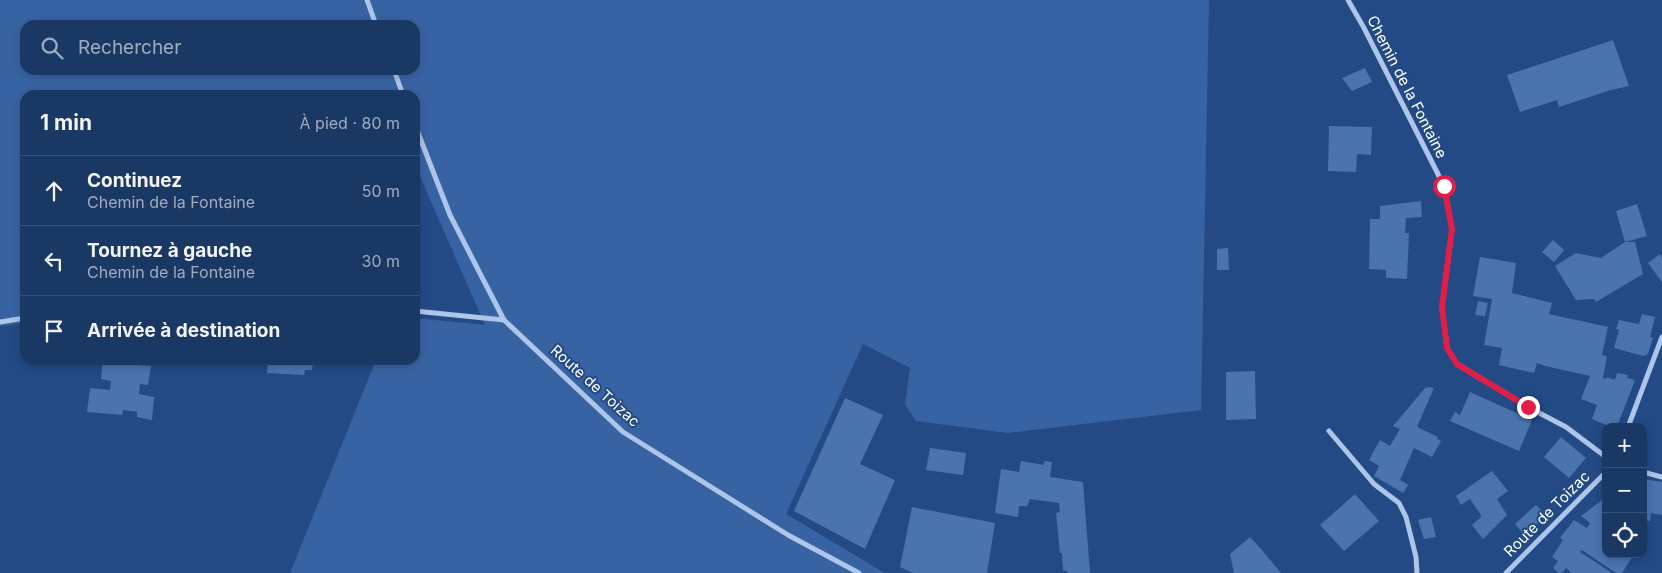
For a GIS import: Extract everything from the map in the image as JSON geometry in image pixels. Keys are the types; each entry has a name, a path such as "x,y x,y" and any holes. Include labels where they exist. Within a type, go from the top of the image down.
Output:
{"street":[{"path":"367,0 374,20"},
{"name":"Chemin de la Fontaine","path":"1348,0 1444,186 1452,229 1442,307 1447,348 1457,364 1528,407 1566,427 1602,454"},
{"path":"396,75 401,90"},
{"name":"Route de Toizac","path":"420,138 450,215 504,320 623,432 788,535 860,573"},
{"path":"420,312 504,320"},
{"path":"0,322 20,319"},
{"path":"1630,423 1662,337"},
{"path":"1329,431 1374,484 1399,503 1406,517 1416,557 1417,573"},
{"path":"1647,473 1662,477"},
{"name":"Route de Toizac","path":"1506,573 1602,476"}],"shaded area":[{"path":"0,0 1209,0 1201,410 1008,433 916,421 905,405 910,368 863,344 786,514 885,573 290,573 374,365 420,365 420,318 485,325 420,176 420,90 20,90 20,324 0,326"}],"building":[{"path":"1613,40 1629,86 1559,107 1557,100 1520,112 1507,75"},
{"path":"1365,68 1372,82 1352,91 1342,78"},
{"path":"1329,126 1372,127 1371,155 1357,154 1356,172 1328,171"},
{"path":"1421,201 1422,217 1406,218 1405,233 1409,233 1407,279 1386,278 1386,270 1369,269 1370,219 1380,219 1380,206"},
{"path":"1637,204 1647,236 1625,242 1616,211"},
{"path":"1553,240 1564,250 1554,262 1542,252"},
{"path":"1625,242 1635,242 1643,274 1596,302 1594,299 1576,300 1555,266 1576,253 1601,258"},
{"path":"1228,248 1229,270 1217,270 1217,249"},
{"path":"1660,254 1662,258 1662,282 1648,263"},
{"path":"1480,257 1516,263 1512,293 1552,303 1549,314 1608,327 1602,355 1607,356 1603,378 1606,379 1607,377 1615,380 1617,373 1628,375 1627,378 1635,380 1619,423 1602,423 1592,419 1597,405 1581,399 1590,376 1537,363 1534,373 1499,365 1502,348 1484,345 1492,299 1473,296"},
{"path":"1478,301 1488,303 1485,316 1475,315"},
{"path":"1642,314 1655,317 1650,337 1653,338 1648,354 1643,356 1614,348 1619,330 1616,329 1619,320 1639,324"},
{"path":"102,365 151,366 148,385 140,384 139,394 154,397 152,420 137,417 137,412 123,410 122,415 87,412 90,388 110,390 111,381 101,379"},
{"path":"268,365 312,365 312,370 305,370 304,375 267,373"},
{"path":"1255,371 1256,419 1226,420 1226,372"},
{"path":"1425,388 1434,388 1417,427 1438,437 1437,439 1441,441 1432,457 1414,448 1400,480 1408,485 1403,493 1374,476 1379,466 1369,460 1380,440 1390,446 1400,429 1393,426"},
{"path":"1470,392 1532,420 1519,451 1450,421 1455,412 1460,415"},
{"path":"845,398 883,415 860,464 895,480 865,549 794,511"},
{"path":"1561,437 1586,458 1569,478 1544,457"},
{"path":"930,448 966,453 963,475 926,470"},
{"path":"1021,461 1044,465 1044,461 1052,462 1050,477 1083,482 1090,573 1068,573 1063,570 1056,513 1060,512 1059,503 1030,499 1027,506 1019,506 1018,517 995,513 1001,469 1019,472"},
{"path":"1492,471 1508,491 1497,499 1507,515 1483,539 1472,525 1481,515 1470,499 1461,505 1456,496"},
{"path":"1647,480 1662,482 1662,515 1651,513 1650,521 1647,521"},
{"path":"1355,494 1379,521 1344,551 1320,525"},
{"path":"1602,500 1602,558 1631,558 1622,573 1616,573 1582,550 1580,552 1612,573 1572,573 1566,568 1562,573 1559,573 1553,568 1558,561 1552,557 1563,540 1560,538 1574,520 1587,528 1590,523 1581,516"},
{"path":"1536,505 1546,515 1525,536 1515,524"},
{"path":"912,507 995,523 987,573 913,573 900,567"},
{"path":"1431,517 1436,537 1424,539 1418,520"},
{"path":"1250,537 1281,573 1234,573 1230,554"}],"route":[{"path":"1444,186 1452,229 1442,307 1447,348 1457,364 1528,407"}]}
